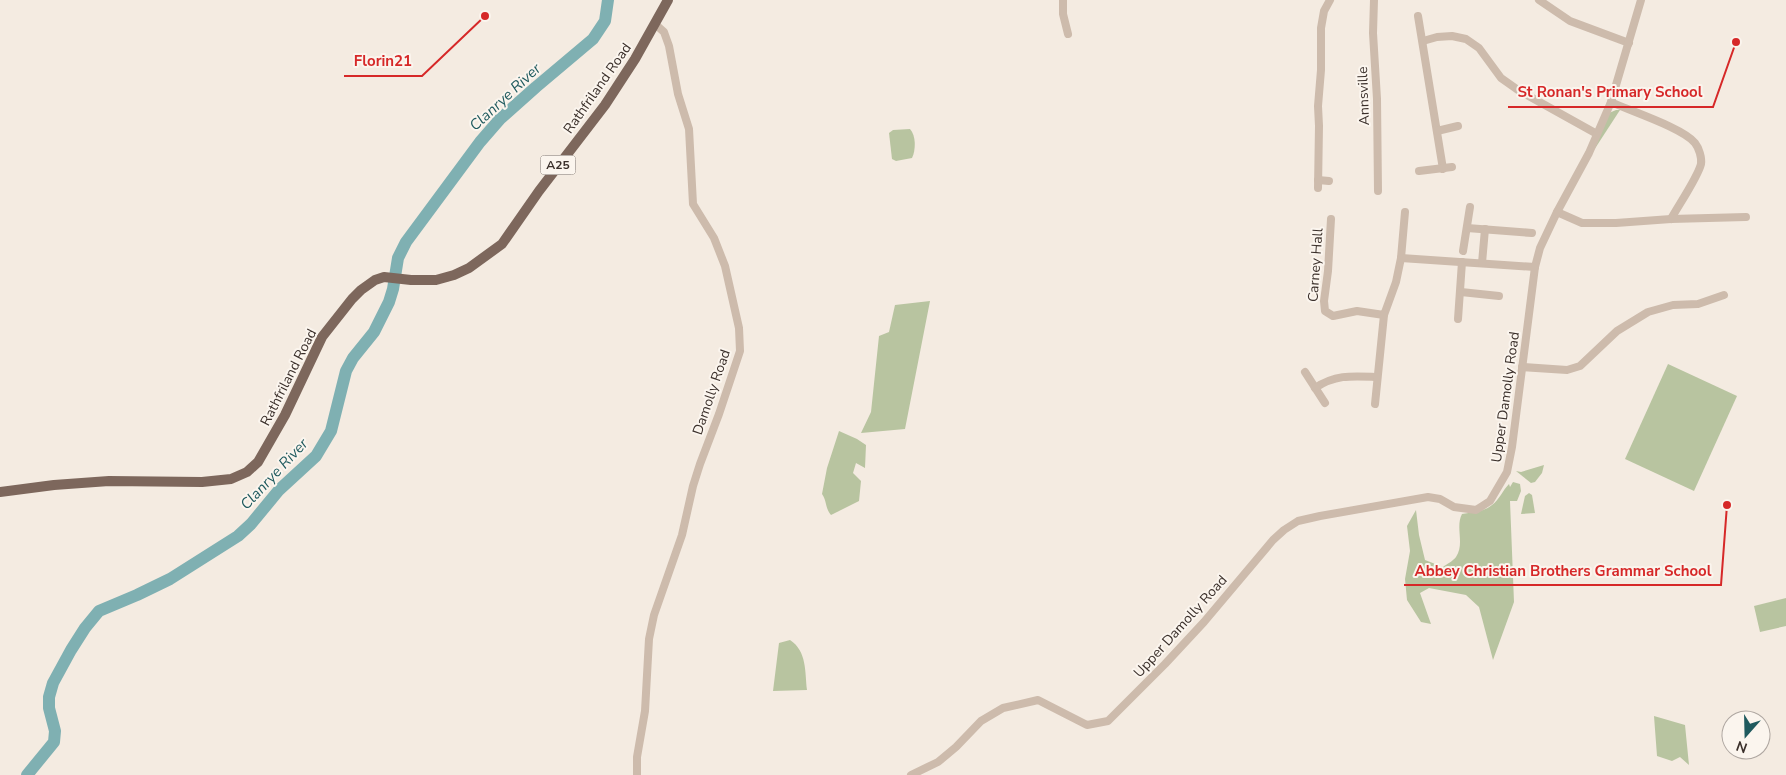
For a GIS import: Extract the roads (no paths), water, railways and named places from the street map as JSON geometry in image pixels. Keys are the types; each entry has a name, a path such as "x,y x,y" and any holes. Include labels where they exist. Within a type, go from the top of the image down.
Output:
{"main road":[{"name":"Rathfriland Road","path":"0,492 54,485 109,481 202,482 231,479 247,472 258,462 281,423 322,337 352,299 369,283 384,277 436,280 454,275 470,268 502,244 539,191 605,105 668,0"}],"street":[{"path":"1063,0 1063,14 1068,34"},
{"path":"1329,181 1318,184 1318,106 1321,70 1321,28 1324,10 1330,0"},
{"name":"Annsville","path":"1374,0 1373,33 1377,99 1378,191"},
{"path":"1539,0 1570,21 1629,43"},
{"name":"Upper Damolly Road","path":"911,775 938,762 956,747 981,720 1003,708 1038,700 1087,725 1108,720 1165,664 1204,622 1273,540 1284,530 1298,522 1320,516 1428,497 1440,499 1454,507 1476,510 1490,501 1507,472 1512,447 1535,267 1540,248 1598,134 1611,102 1641,0"},
{"path":"1418,16 1443,169"},
{"name":"Damolly Road","path":"637,775 637,757 645,711 649,639 654,615 682,535 695,479 740,350 739,328 726,266 714,238 694,204 689,129 678,94 669,46 664,32 655,24"},
{"path":"1423,41 1437,36 1452,36 1466,39 1478,48 1501,78 1518,90 1598,134"},
{"path":"1611,102 1685,134 1696,143 1701,154 1701,164 1698,173 1671,219"},
{"path":"1437,131 1458,126"},
{"path":"1419,171 1452,167"},
{"path":"1463,250 1470,207"},
{"path":"1375,404 1384,315 1396,282 1401,258 1405,212"},
{"path":"1557,212 1582,223 1746,217"},
{"name":"Carney Hall","path":"1331,219 1324,301 1325,311 1333,316 1357,312 1384,315"},
{"path":"1467,228 1532,233"},
{"path":"1482,263 1485,229"},
{"path":"1401,258 1535,267"},
{"path":"1458,319 1462,262"},
{"path":"1460,292 1499,296"},
{"path":"1522,367 1567,370 1580,366 1616,331 1648,312 1673,305 1698,304 1724,295"},
{"path":"1305,372 1325,402"},
{"path":"1315,388 1327,380 1339,377 1377,377"}],"waterway":[{"name":"Clanrye River","path":"27,775 54,742 55,731 49,708 49,697 53,683 85,628 99,611 170,579 238,536 251,524 279,490 316,456 331,431 346,371 353,358 374,332 389,302 398,258 406,242 480,142 500,119 593,39 605,21 608,0"}],"place":[{"name":"Florin21","path":"485,16"},
{"name":"St Ronan's Primary School","path":"1736,42"},
{"name":"Abbey Christian Brothers Grammar School","path":"1727,505"}]}
